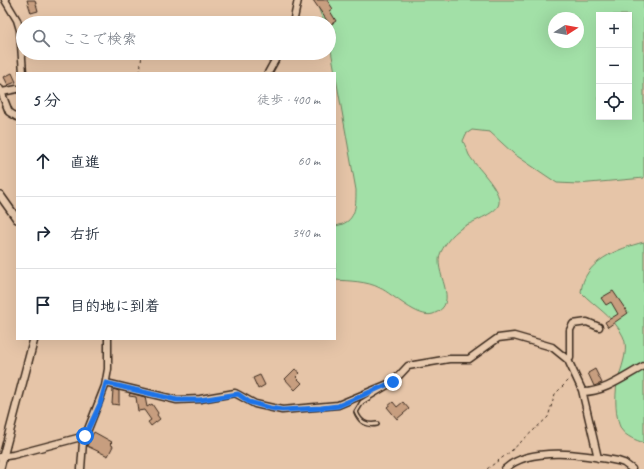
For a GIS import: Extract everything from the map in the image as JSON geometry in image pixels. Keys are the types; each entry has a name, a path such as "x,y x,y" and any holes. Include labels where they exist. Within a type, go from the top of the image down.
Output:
{"street":[{"path":"5,0 16,18"},
{"path":"295,16 298,0"},
{"path":"22,60 23,72"},
{"path":"269,72 275,60"},
{"path":"16,89 1,91 8,110 16,116"},
{"path":"0,195 16,219"},
{"path":"568,360 570,358 570,330 572,324 586,322 599,327"},
{"path":"106,383 177,400 200,400 238,394 249,402 282,410 338,406 389,384 408,366 444,360 469,359 492,341 509,336 552,347 568,360 583,392 598,458"},
{"path":"0,468 1,457 34,340"},
{"path":"81,469 85,436 100,404 106,383 108,369 108,340"},
{"path":"583,392 596,391 607,387 644,366"},
{"path":"1,457 85,436"},
{"path":"505,469 517,460 533,456 573,455 624,463 632,469"}],"lane":[{"path":"377,424 368,425 364,423 356,412 362,402 384,389 389,384"}],"path":[{"path":"140,72 141,60"},
{"path":"487,469 510,452 548,417 555,394 576,375"}],"green space":[{"path":"314,0 644,0 644,178 578,184 557,183 514,154 490,132 472,130 466,134 463,141 472,160 496,191 499,197 499,203 494,211 457,231 443,248 439,260 446,302 442,309 433,314 427,315 413,310 375,286 358,282 336,280 336,226 347,222 351,218 355,208 356,190 333,60 336,60 336,16 321,16"},
{"path":"644,242 644,443 631,438 626,434 621,429 618,419 616,394 617,384 625,354 625,342 623,336 610,318 581,292 583,281 595,264 623,248"}],"building":[{"path":"27,0 35,0 38,11 31,13"},
{"path":"313,0 327,0 333,9 330,11 333,16 324,16"},
{"path":"12,73 16,82 8,85 4,77"},
{"path":"613,291 628,313 608,327 605,322 618,314 611,302 606,305 601,298"},
{"path":"295,369 300,373 296,377 302,383 295,390 285,379"},
{"path":"595,369 602,383 594,386 588,373"},
{"path":"260,375 265,385 258,389 253,378"},
{"path":"113,389 119,391 119,405 112,404"},
{"path":"130,393 145,397 147,407 152,404 160,419 151,426 148,422 151,420 144,410 138,411 136,397 129,396"},
{"path":"393,402 397,407 403,402 409,409 397,419 387,407"},
{"path":"94,432 112,442 110,444 113,446 108,456 87,446"}],"route":[{"path":"85,436 100,404 106,383 177,400 200,400 235,393 249,402 282,410 338,406 393,382"}]}
